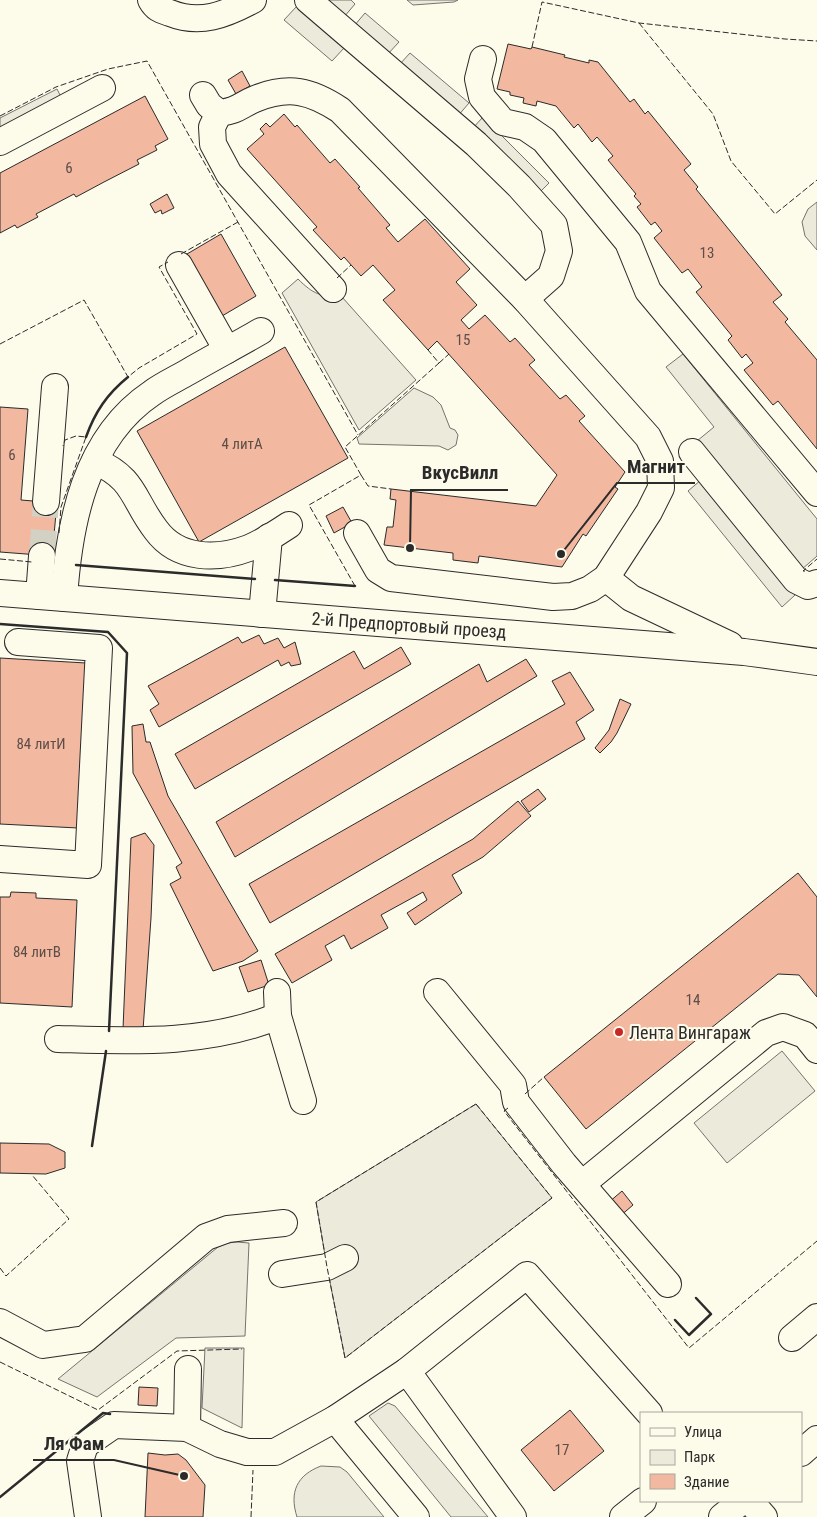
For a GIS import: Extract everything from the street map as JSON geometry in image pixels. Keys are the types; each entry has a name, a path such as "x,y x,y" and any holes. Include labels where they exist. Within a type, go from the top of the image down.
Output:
{"street":[{"path":"151,0 156,8 181,18 209,19 235,10 253,0"},
{"path":"308,0 476,144 519,186 554,225 559,251 551,276 525,299"},
{"path":"483,59 478,79 482,97 503,122 525,127 544,140 628,242 648,291 817,493"},
{"path":"0,142 102,88"},
{"path":"333,289 229,174 213,144 211,104 232,112 254,99 276,92 299,92 321,98 340,110 525,299 648,437 660,461 660,488 649,512 606,578 590,589 572,596 553,598 391,578 378,570 357,534"},
{"path":"179,265 227,350"},
{"path":"51,597 67,564 75,513 86,478 103,444 124,417 151,393 261,331"},
{"path":"46,502 55,387"},
{"path":"692,452 796,580 808,586 817,583"},
{"path":"95,461 111,468 126,481 156,530 167,542 182,551 201,556 226,554 250,547 279,531 262,614"},
{"path":"42,556 51,597"},
{"path":"606,578 632,598 744,652"},
{"name":"2-й Предпортовый проезд","path":"0,593 744,652 817,662"},
{"path":"0,859 88,865 99,648 18,642"},
{"path":"437,992 513,1085 516,1102 564,1164 668,1284"},
{"path":"58,1039 151,1041 195,1037 230,1031 263,1022 278,1004 303,1101"},
{"path":"582,1184 766,1033 783,1027 805,1034 817,1050"},
{"path":"0,1322 42,1346 85,1339 206,1236 228,1229 284,1222"},
{"path":"282,1274 327,1266 344,1258"},
{"path":"88,1517 80,1461 85,1444 114,1425 187,1428 220,1444 247,1452 275,1452 335,1419 408,1371 528,1275 649,1412"},
{"path":"792,1338 817,1317"},
{"path":"187,1428 188,1369"},
{"path":"408,1371 513,1517"},
{"path":"335,1419 416,1517"},
{"path":"802,1452 817,1440"},
{"path":"623,1517 643,1502"},
{"path":"722,1517 741,1502"},
{"path":"751,1502 764,1517"}],"green space":[{"path":"407,0 458,0 454,2 413,5"},
{"path":"817,202 817,250 805,236 802,222 808,209"},
{"path":"298,279 318,294 342,297 416,380 359,430 282,293"},
{"path":"414,388 433,397 441,405 450,428 455,430 458,435 456,445 448,450 439,446 359,444 357,438"},
{"path":"782,1051 815,1091 727,1163 694,1123"},
{"path":"227,1243 249,1243 245,1336 176,1338 97,1397 58,1379 218,1247"},
{"path":"205,1348 244,1348 242,1428 202,1408"},
{"path":"388,1403 395,1406 488,1517 451,1517 369,1416"},
{"path":"321,1466 340,1467 347,1472 384,1517 297,1517 294,1500 297,1485 306,1474"}],"shaded area":[{"path":"325,0 351,0 355,4 344,17"},
{"path":"297,6 345,47 332,61 284,20"},
{"path":"365,13 399,42 387,55 354,26"},
{"path":"410,53 469,103 457,117 399,65"},
{"path":"57,89 61,97 0,128 0,118"},
{"path":"483,117 549,183 538,194 472,129"},
{"path":"683,354 817,519 817,556 801,570 697,441 714,427 666,367"},
{"path":"701,480 795,595 782,607 688,491"},
{"path":"476,1104 552,1198 345,1358 316,1202"}],"building":[{"path":"508,44 531,49 532,47 589,63 589,60 598,62 630,102 634,99 645,114 648,111 691,164 684,170 698,187 696,189 782,295 773,302 788,319 785,322 817,360 817,449 778,401 773,405 744,370 753,363 746,354 742,358 728,340 732,336 696,292 702,287 688,269 682,273 654,238 662,231 655,222 651,225 637,207 641,204 634,196 636,194 608,160 613,156 597,137 592,142 578,124 574,128 556,106 537,101 536,106 523,103 524,98 510,95 510,92 497,89"},
{"path":"242,71 250,86 236,94 228,80"},
{"path":"145,96 168,139 155,146 157,150 137,160 139,164 76,197 74,194 36,214 38,217 17,228 15,225 0,233 0,173"},
{"path":"284,114 295,127 297,125 330,163 335,159 360,187 358,188 390,225 386,228 398,242 425,219 470,269 456,282 477,305 461,320 469,329 485,315 510,342 515,338 535,360 529,365 560,399 566,395 585,416 579,421 625,472 615,487 618,489 586,536 583,534 562,567 479,556 478,563 453,560 453,553 384,545 387,527 393,527 396,500 390,499 391,489 536,506 557,475 437,341 428,350 383,300 395,290 373,265 361,276 344,257 341,260 313,230 317,227 247,149 264,134 260,129 266,123 270,127"},
{"path":"167,194 174,208 162,214 161,210 155,213 150,204"},
{"path":"221,234 256,296 222,316 187,254"},
{"path":"285,347 348,458 199,542 137,431"},
{"path":"0,407 28,409 21,500 57,503 52,556 0,552"},
{"path":"343,507 352,523 334,533 326,516"},
{"path":"259,635 264,644 278,638 284,648 295,642 301,664 291,666 289,662 281,666 278,660 159,727 150,710 159,704 148,686 238,637 242,643"},
{"path":"401,647 411,664 195,789 175,754 354,651 364,669"},
{"path":"0,658 86,663 78,828 0,824"},
{"path":"526,659 537,676 235,857 216,822 479,664 487,682"},
{"path":"570,672 594,710 576,722 585,739 270,923 249,884 565,704 552,681"},
{"path":"620,699 631,704 617,733 600,753 595,748 609,730"},
{"path":"143,724 146,742 150,742 168,796 258,951 243,961 213,971 170,884 181,878 176,867 182,863 133,773 132,726"},
{"path":"538,789 546,799 529,812 521,801"},
{"path":"518,801 531,816 483,857 452,875 462,893 415,925 407,913 427,900 423,892 381,915 388,928 351,949 344,935 325,946 332,960 292,983 275,954 473,839"},
{"path":"145,833 154,845 143,1030 123,1029 131,838"},
{"path":"798,873 817,897 817,997 799,975 778,974 586,1129 544,1077"},
{"path":"11,892 36,893 36,898 77,900 72,1007 0,1003 0,897 10,897"},
{"path":"261,960 269,985 248,992 239,967"},
{"path":"0,1143 49,1144 65,1152 65,1168 46,1174 0,1173"},
{"path":"622,1191 633,1205 619,1217 608,1203"},
{"path":"139,1387 158,1388 157,1406 138,1405"},
{"path":"570,1410 604,1451 554,1491 521,1450"},
{"path":"148,1453 178,1454 186,1460 205,1485 203,1517 145,1517"}],"tunnel":[{"path":"42,556 46,502"}],"fence":[{"path":"532,47 542,2 639,23 817,41"},
{"path":"639,23 713,114 731,161 775,214 817,180"},
{"path":"0,116 56,87 108,69 147,61 358,435"},
{"path":"181,254 238,222"},
{"path":"0,344 84,300 128,377 139,368 197,334 159,267 168,262"},
{"path":"337,278 351,265"},
{"path":"355,586 309,505 361,475 345,447 439,363 428,350"},
{"path":"439,363 449,354"},
{"path":"59,533 61,507 86,437 76,436 65,440 63,446"},
{"path":"361,475 368,486 391,489"},
{"path":"0,559 32,562"},
{"path":"805,571 803,571 817,559"},
{"path":"525,1094 544,1077"},
{"path":"476,1104 552,1198 345,1358 316,1202 476,1104"},
{"path":"508,1108 504,1111 689,1348 817,1241"},
{"path":"0,1268 6,1276 69,1219 32,1175"},
{"path":"0,1362 98,1410 177,1351 242,1349"},
{"path":"251,1517 253,1470"}],"wall":[{"path":"86,437 93,419 102,404 128,377"},
{"path":"76,565 255,579"},
{"path":"275,580 355,586"},
{"path":"0,624 108,632 127,653 109,1031"},
{"path":"92,1146 106,1051"},
{"path":"675,1320 689,1335 711,1314 696,1298"},
{"path":"0,1497 103,1413 110,1414"}],"place":[{"name":"ВкусВилл","path":"410,548"},
{"name":"Магнит","path":"561,554"},
{"name":"Лента Вингараж","path":"619,1032"},
{"name":"Ля Фам","path":"184,1476"}]}
